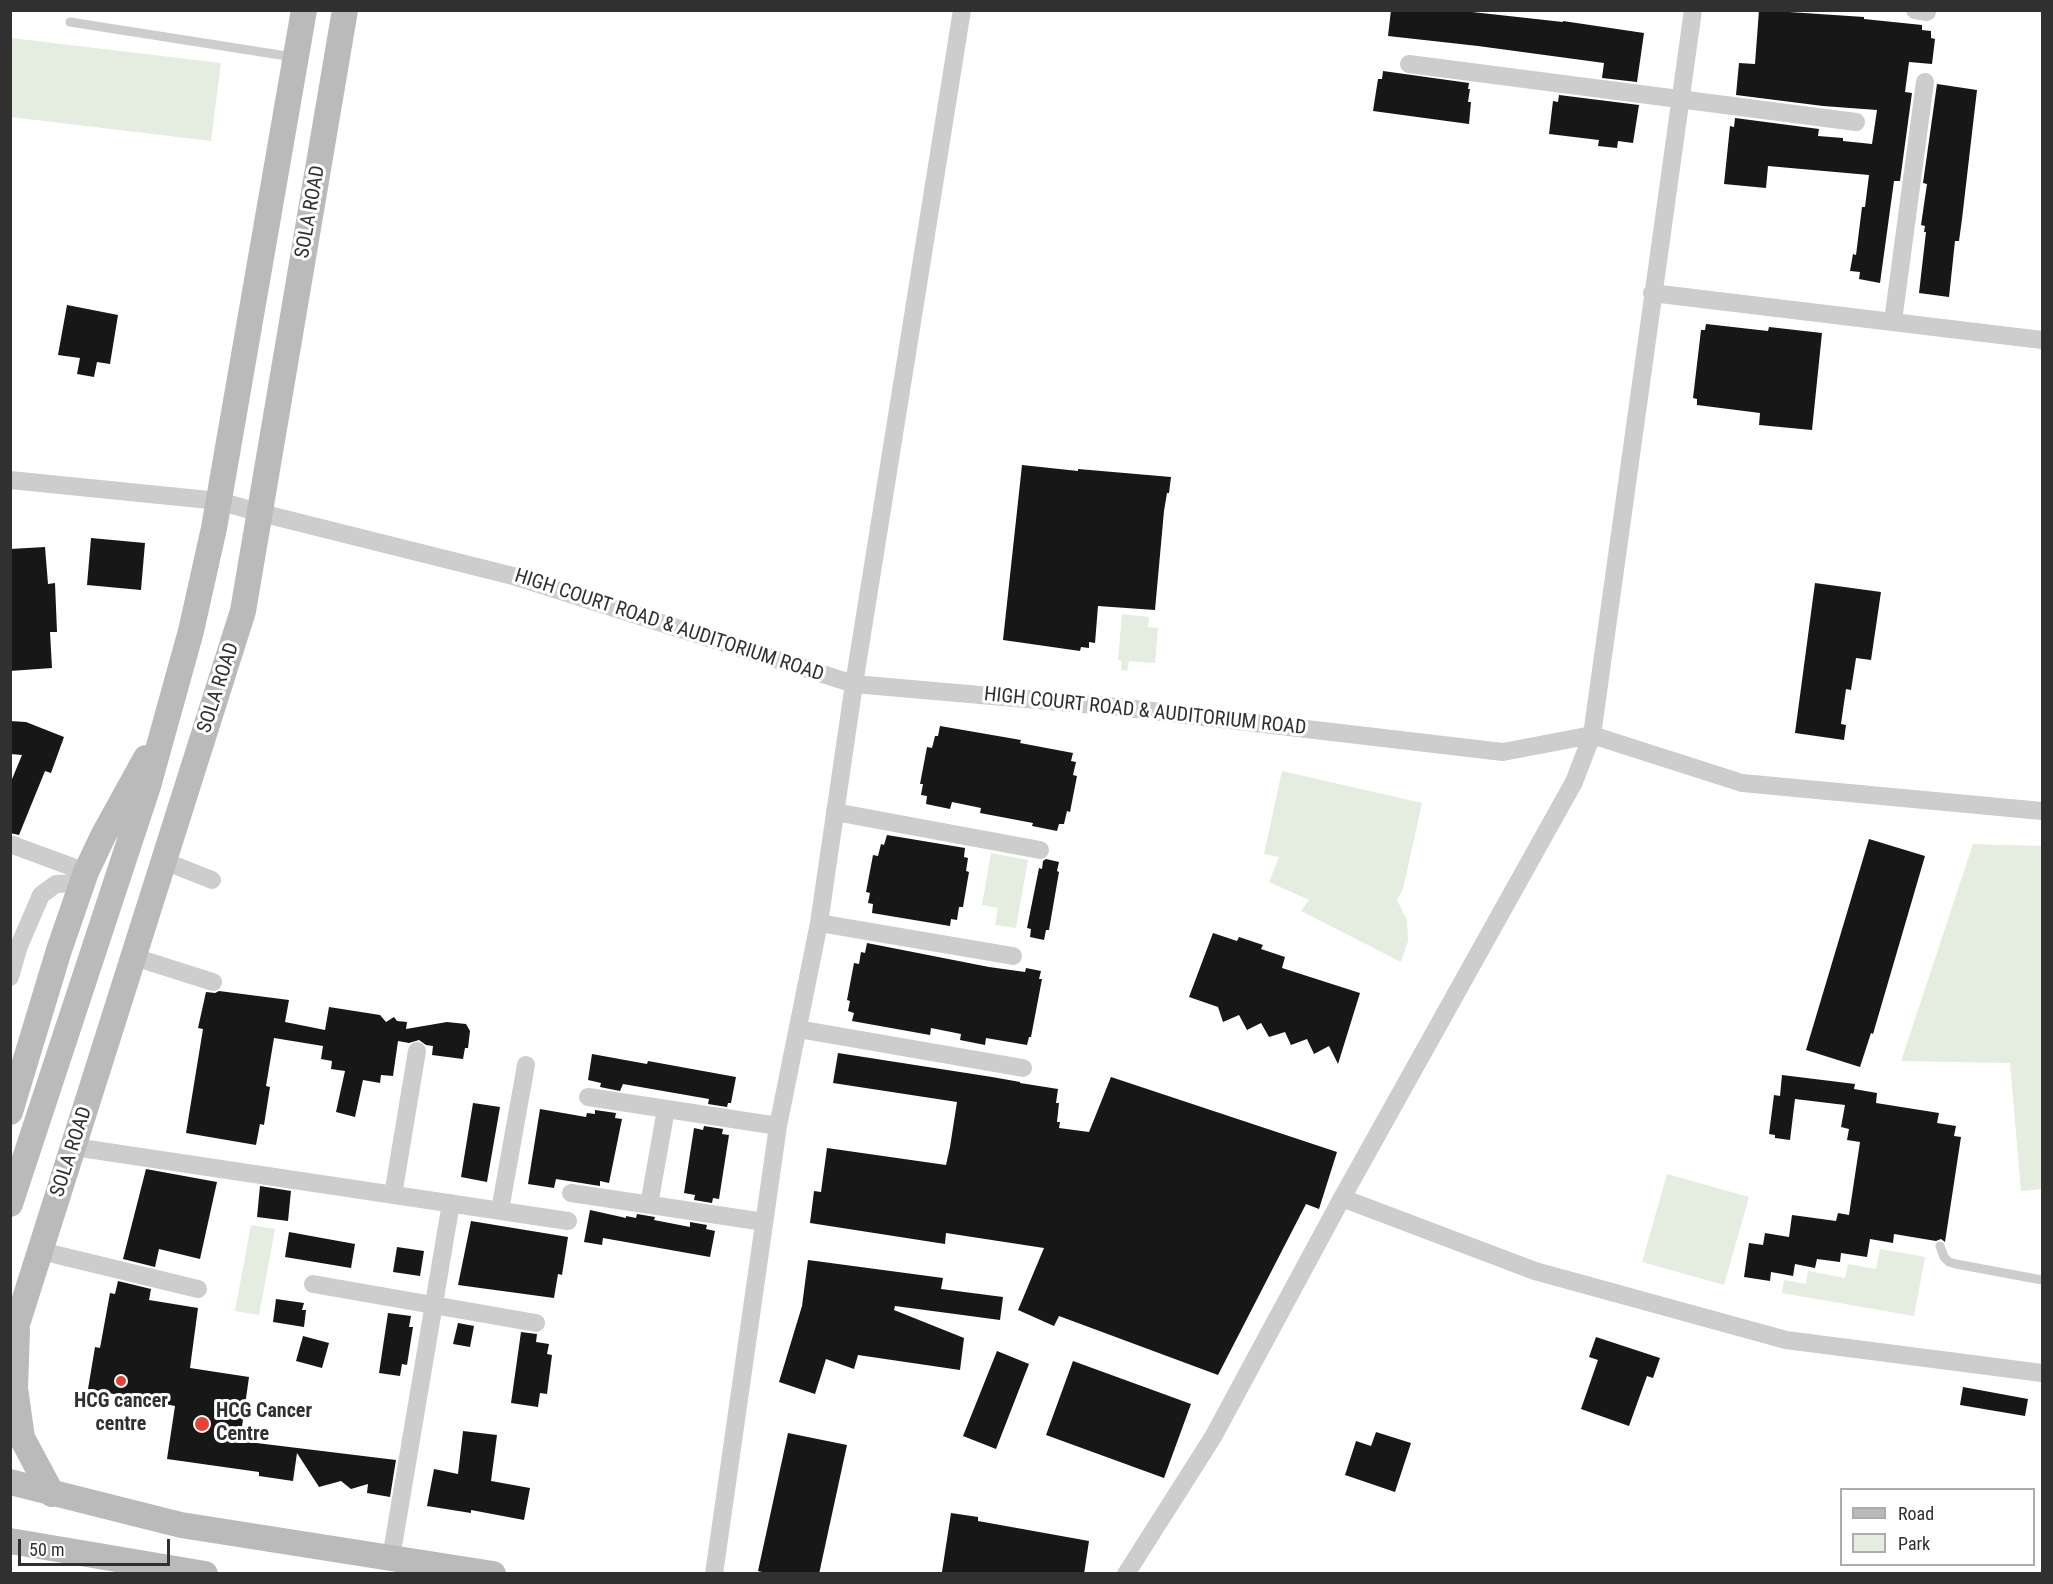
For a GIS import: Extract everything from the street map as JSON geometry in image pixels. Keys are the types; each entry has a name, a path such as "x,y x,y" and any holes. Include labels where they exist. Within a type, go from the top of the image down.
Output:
{"main road":[{"name":"SOLA ROAD","path":"10,1204 148,786 191,631 219,501 304,10"},
{"name":"SOLA ROAD","path":"52,1494 22,1438 15,1388 14,1336 243,611 345,10"},
{"path":"10,1113 59,950 84,878 103,836 166,721"},
{"path":"10,1482 181,1525 493,1574"},
{"path":"10,1541 205,1574"}],"street":[{"path":"714,1574 778,1126 819,923 854,684 962,10"},
{"path":"1126,1574 1213,1437 1342,1198 1574,782 1592,735 1693,10"},
{"path":"1408,64 1856,122"},
{"path":"1893,321 1925,82"},
{"path":"1652,293 2043,340"},
{"name":"HIGH COURT ROAD & AUDITORIUM ROAD","path":"10,480 219,501 513,576 854,684 1118,707 1503,752 1592,735 1742,783 2043,811"},
{"path":"835,812 1040,850"},
{"path":"10,844 84,878"},
{"path":"164,861 212,880"},
{"path":"10,977 19,946 41,895 56,884 84,878"},
{"path":"819,923 1013,956"},
{"path":"134,957 213,982"},
{"path":"798,1029 1023,1068"},
{"path":"393,1195 417,1051"},
{"path":"500,1210 526,1065"},
{"path":"588,1097 778,1126"},
{"path":"649,1204 666,1109"},
{"path":"74,1147 568,1221"},
{"path":"571,1192 764,1222"},
{"path":"1342,1198 1535,1271 1786,1340 2043,1373"},
{"path":"390,1558 451,1203"},
{"path":"41,1251 198,1289"},
{"path":"313,1284 536,1323"}],"lane":[{"path":"70,22 296,57"},
{"path":"1940,1246 1948,1262 2043,1280"}],"green space":[{"path":"11,38 221,63 211,141 11,117"},
{"path":"1122,614 1149,617 1148,627 1158,628 1155,663 1129,661 1127,671 1121,670 1122,661 1118,660"},
{"path":"1282,771 1422,803 1403,889 1397,900 1407,920 1408,941 1401,962 1301,911 1309,900 1269,882 1279,857 1264,854"},
{"path":"1973,844 2042,846 2042,1189 2021,1191 2010,1063 1901,1061"},
{"path":"991,853 1028,860 1016,928 995,925 998,908 982,905"},
{"path":"1667,1174 1749,1197 1724,1285 1642,1262"},
{"path":"251,1225 275,1229 259,1315 235,1311"},
{"path":"1880,1249 1925,1257 1914,1316 1782,1293 1784,1280 1806,1284 1808,1271 1845,1278 1848,1264 1876,1269"}],"building":[{"path":"1391,10 1454,10 1563,21 1644,33 1637,82 1602,78 1604,63 1388,36"},
{"path":"1759,10 1864,17 1864,19 1922,25 1922,30 1931,31 1931,38 1935,39 1932,64 1909,62 1905,92 1912,93 1900,181 1894,181 1880,283 1859,279 1860,272 1850,271 1853,254 1856,255 1869,175 1768,166 1766,188 1724,184 1730,126 1734,127 1735,118 1819,129 1818,136 1872,144 1877,110 1736,95 1739,63 1755,64"},
{"path":"1383,71 1469,83 1468,102 1471,102 1469,124 1373,111 1378,79 1382,79"},
{"path":"1937,84 1977,90 1962,219 1959,241 1955,241 1949,297 1919,293 1926,232 1924,232 1925,226 1921,225 1927,184 1923,183"},
{"path":"1559,95 1639,105 1633,143 1618,141 1617,148 1598,146 1599,140 1549,134 1553,101 1558,102"},
{"path":"67,305 118,315 110,364 97,362 94,377 77,374 80,358 58,355"},
{"path":"1706,324 1768,331 1769,327 1822,333 1812,430 1759,425 1760,413 1697,405 1697,399 1693,398 1701,330 1705,330"},
{"path":"1022,465 1171,477 1164,511 1155,610 1098,606 1095,643 1089,642 1089,648 1081,647 1080,651 1003,640"},
{"path":"91,538 145,543 141,590 87,585"},
{"path":"45,547 48,584 55,583 57,632 50,632 52,668 10,671 10,549"},
{"path":"1815,583 1881,592 1871,660 1856,658 1851,690 1846,689 1841,724 1846,725 1844,740 1795,733"},
{"path":"10,721 26,722 64,737 51,773 45,771 19,835 10,833 10,784 22,755 10,754"},
{"path":"940,726 1021,740 1020,743 1073,753 1071,761 1076,762 1073,775 1077,776 1070,812 1067,811 1064,824 1059,824 1057,831 1032,826 1033,823 980,813 981,808 952,802 950,809 926,804 927,796 921,795 923,784 920,784 927,747 932,748"},
{"path":"887,835 965,848 964,857 968,858 966,871 969,872 963,907 959,907 957,920 951,919 950,926 872,913 873,904 868,903 870,893 866,892 873,855 878,856 881,844 884,845"},
{"path":"1869,839 1925,856 1873,1034 1871,1033 1860,1067 1806,1050"},
{"path":"1046,859 1059,862 1057,871 1059,872 1049,930 1046,930 1044,940 1030,937 1031,929 1027,928 1039,868 1042,869 1043,861"},
{"path":"1213,933 1237,941 1239,937 1263,945 1261,949 1285,957 1282,968 1360,993 1338,1064 1329,1046 1314,1054 1307,1039 1291,1045 1285,1032 1269,1037 1261,1023 1247,1030 1239,1015 1223,1022 1218,1007 1189,997"},
{"path":"867,943 989,967 1025,972 1026,968 1041,971 1039,979 1042,979 1031,1037 1027,1045 986,1038 985,1045 960,1040 961,1034 931,1028 930,1035 852,1021 854,1013 848,1011 850,1001 847,1000 854,963 859,964 861,952 865,953"},
{"path":"219,991 289,1000 285,1022 325,1030 329,1007 380,1015 386,1022 394,1017 397,1021 407,1022 406,1029 447,1022 466,1024 470,1031 468,1048 465,1048 463,1059 432,1055 433,1046 426,1045 419,1040 409,1043 398,1041 393,1076 381,1075 380,1083 363,1080 355,1117 336,1112 345,1071 331,1069 332,1061 321,1059 323,1046 274,1038 266,1086 270,1087 264,1125 260,1124 256,1145 186,1133 203,1029 198,1028 206,992"},
{"path":"838,1053 1058,1089 1056,1103 1059,1103 1057,1122 1060,1122 1059,1128 1089,1132 1111,1077 1337,1152 1319,1209 1306,1204 1218,1375 1059,1316 1054,1326 1018,1310 1044,1248 946,1233 945,1244 810,1223 814,1191 821,1192 827,1148 946,1165 950,1147 957,1102 833,1083"},
{"path":"592,1054 647,1064 648,1061 736,1077 731,1103 728,1103 727,1107 708,1104 709,1099 623,1084 620,1091 600,1087 601,1083 588,1080"},
{"path":"1782,1075 1855,1084 1854,1089 1877,1093 1876,1103 1939,1113 1937,1123 1956,1126 1954,1136 1961,1137 1945,1242 1941,1239 1936,1241 1894,1234 1893,1243 1870,1239 1867,1257 1841,1253 1840,1262 1817,1259 1815,1268 1795,1264 1793,1276 1771,1272 1770,1281 1744,1277 1749,1243 1763,1245 1765,1233 1789,1237 1792,1215 1836,1221 1838,1213 1849,1215 1860,1142 1847,1140 1849,1129 1841,1127 1845,1105 1795,1099 1790,1140 1775,1138 1775,1135 1769,1134 1774,1095 1780,1096"},
{"path":"473,1103 500,1107 487,1182 461,1177"},
{"path":"540,1109 586,1117 587,1113 595,1114 595,1110 616,1113 615,1118 622,1119 609,1183 600,1181 600,1186 556,1179 554,1188 528,1184"},
{"path":"704,1126 723,1129 722,1134 729,1135 719,1199 713,1198 712,1203 694,1200 695,1195 684,1193 694,1128 703,1130"},
{"path":"146,1169 217,1182 200,1259 159,1249 155,1267 123,1259"},
{"path":"260,1186 291,1191 288,1221 257,1217"},
{"path":"590,1210 626,1218 626,1216 636,1218 637,1214 655,1217 654,1220 690,1227 690,1222 707,1225 706,1229 715,1231 710,1257 603,1238 602,1245 584,1242"},
{"path":"471,1221 568,1237 562,1275 558,1274 554,1298 458,1285"},
{"path":"289,1232 355,1244 351,1268 285,1257"},
{"path":"397,1247 424,1251 420,1276 393,1272"},
{"path":"808,1260 943,1278 941,1289 1003,1297 1000,1320 895,1306 894,1310 964,1338 960,1370 858,1355 854,1369 826,1359 815,1394 779,1382 802,1306"},
{"path":"118,1281 151,1289 149,1300 198,1308 190,1368 249,1377 240,1441 396,1460 390,1497 367,1493 368,1484 351,1489 341,1481 319,1487 297,1453 293,1481 259,1476 259,1472 167,1459 175,1406 88,1389 95,1347 100,1348 110,1293 115,1294"},
{"path":"276,1299 304,1303 302,1310 306,1310 304,1327 273,1322"},
{"path":"388,1313 411,1316 409,1327 413,1327 407,1365 402,1364 400,1376 379,1373"},
{"path":"458,1323 474,1326 470,1347 453,1344"},
{"path":"521,1332 537,1334 536,1342 549,1344 547,1354 552,1355 547,1394 540,1393 538,1407 511,1403"},
{"path":"303,1336 329,1343 322,1368 296,1361"},
{"path":"1596,1337 1660,1358 1653,1378 1647,1376 1629,1426 1581,1409 1598,1360 1589,1357"},
{"path":"997,1351 1029,1364 996,1449 963,1436"},
{"path":"1073,1361 1191,1404 1164,1478 1046,1435"},
{"path":"1963,1387 2028,1399 2025,1416 1960,1405"},
{"path":"463,1431 497,1435 491,1481 530,1488 524,1520 471,1510 471,1513 427,1506 434,1469 458,1474"},
{"path":"1376,1432 1411,1443 1395,1492 1345,1475 1356,1441 1371,1446"},
{"path":"788,1433 847,1445 819,1574 770,1574 758,1571"},
{"path":"951,1513 978,1517 978,1521 1089,1541 1084,1574 953,1574 942,1572"}],"place":[{"name":"HCG cancer centre","path":"121,1381"},
{"name":"HCG Cancer Centre","path":"202,1424"}]}
